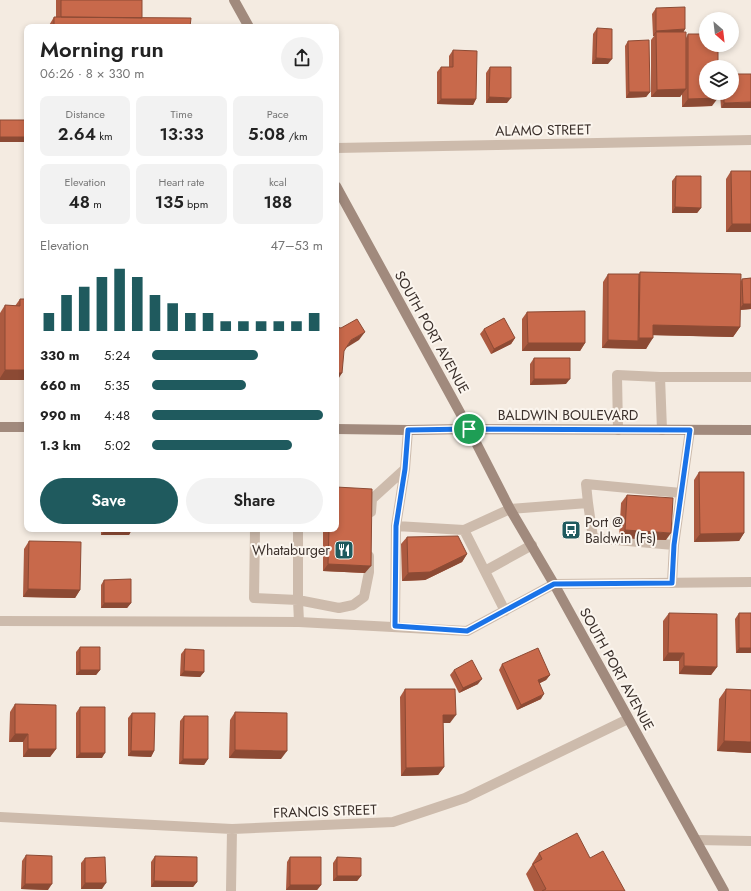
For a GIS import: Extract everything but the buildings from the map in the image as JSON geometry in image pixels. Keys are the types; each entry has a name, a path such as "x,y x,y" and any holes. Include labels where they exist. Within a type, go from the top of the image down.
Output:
{"main road":[{"path":"234,0 246,24"},
{"name":"SOUTH PORT AVENUE","path":"339,191 469,429 510,509 554,584 724,891"},
{"path":"0,427 24,427"},
{"name":"BALDWIN BOULEVARD","path":"339,429 751,430"}],"street":[{"name":"ALAMO STREET","path":"339,148 751,140"},
{"path":"618,430 617,375 751,378"},
{"path":"660,377 662,430"},
{"path":"395,626 396,526 405,469 408,430"},
{"path":"672,583 674,545 690,430"},
{"path":"371,525 372,499 405,469"},
{"path":"674,545 593,538 586,484 681,493"},
{"path":"396,526 464,530 510,509 588,503"},
{"path":"464,530 505,611"},
{"path":"255,532 254,598 298,600 339,608 353,605 364,598 369,572 370,548"},
{"path":"298,532 299,622"},
{"path":"485,571 532,546"},
{"path":"0,621 299,622 467,631 554,584 751,582"},
{"name":"FRANCIS STREET","path":"0,817 232,829 393,822 465,798 628,719"},
{"path":"231,891 232,829"},
{"path":"696,840 751,841"}],"place":[{"name":"Port @ Baldwin (Fs)","path":"571,530"},
{"name":"Whataburger","path":"344,550"}],"route":[{"path":"469,429 690,430 674,545 672,583 554,584 467,631 395,626 396,526 405,469 408,430 469,429"}]}
